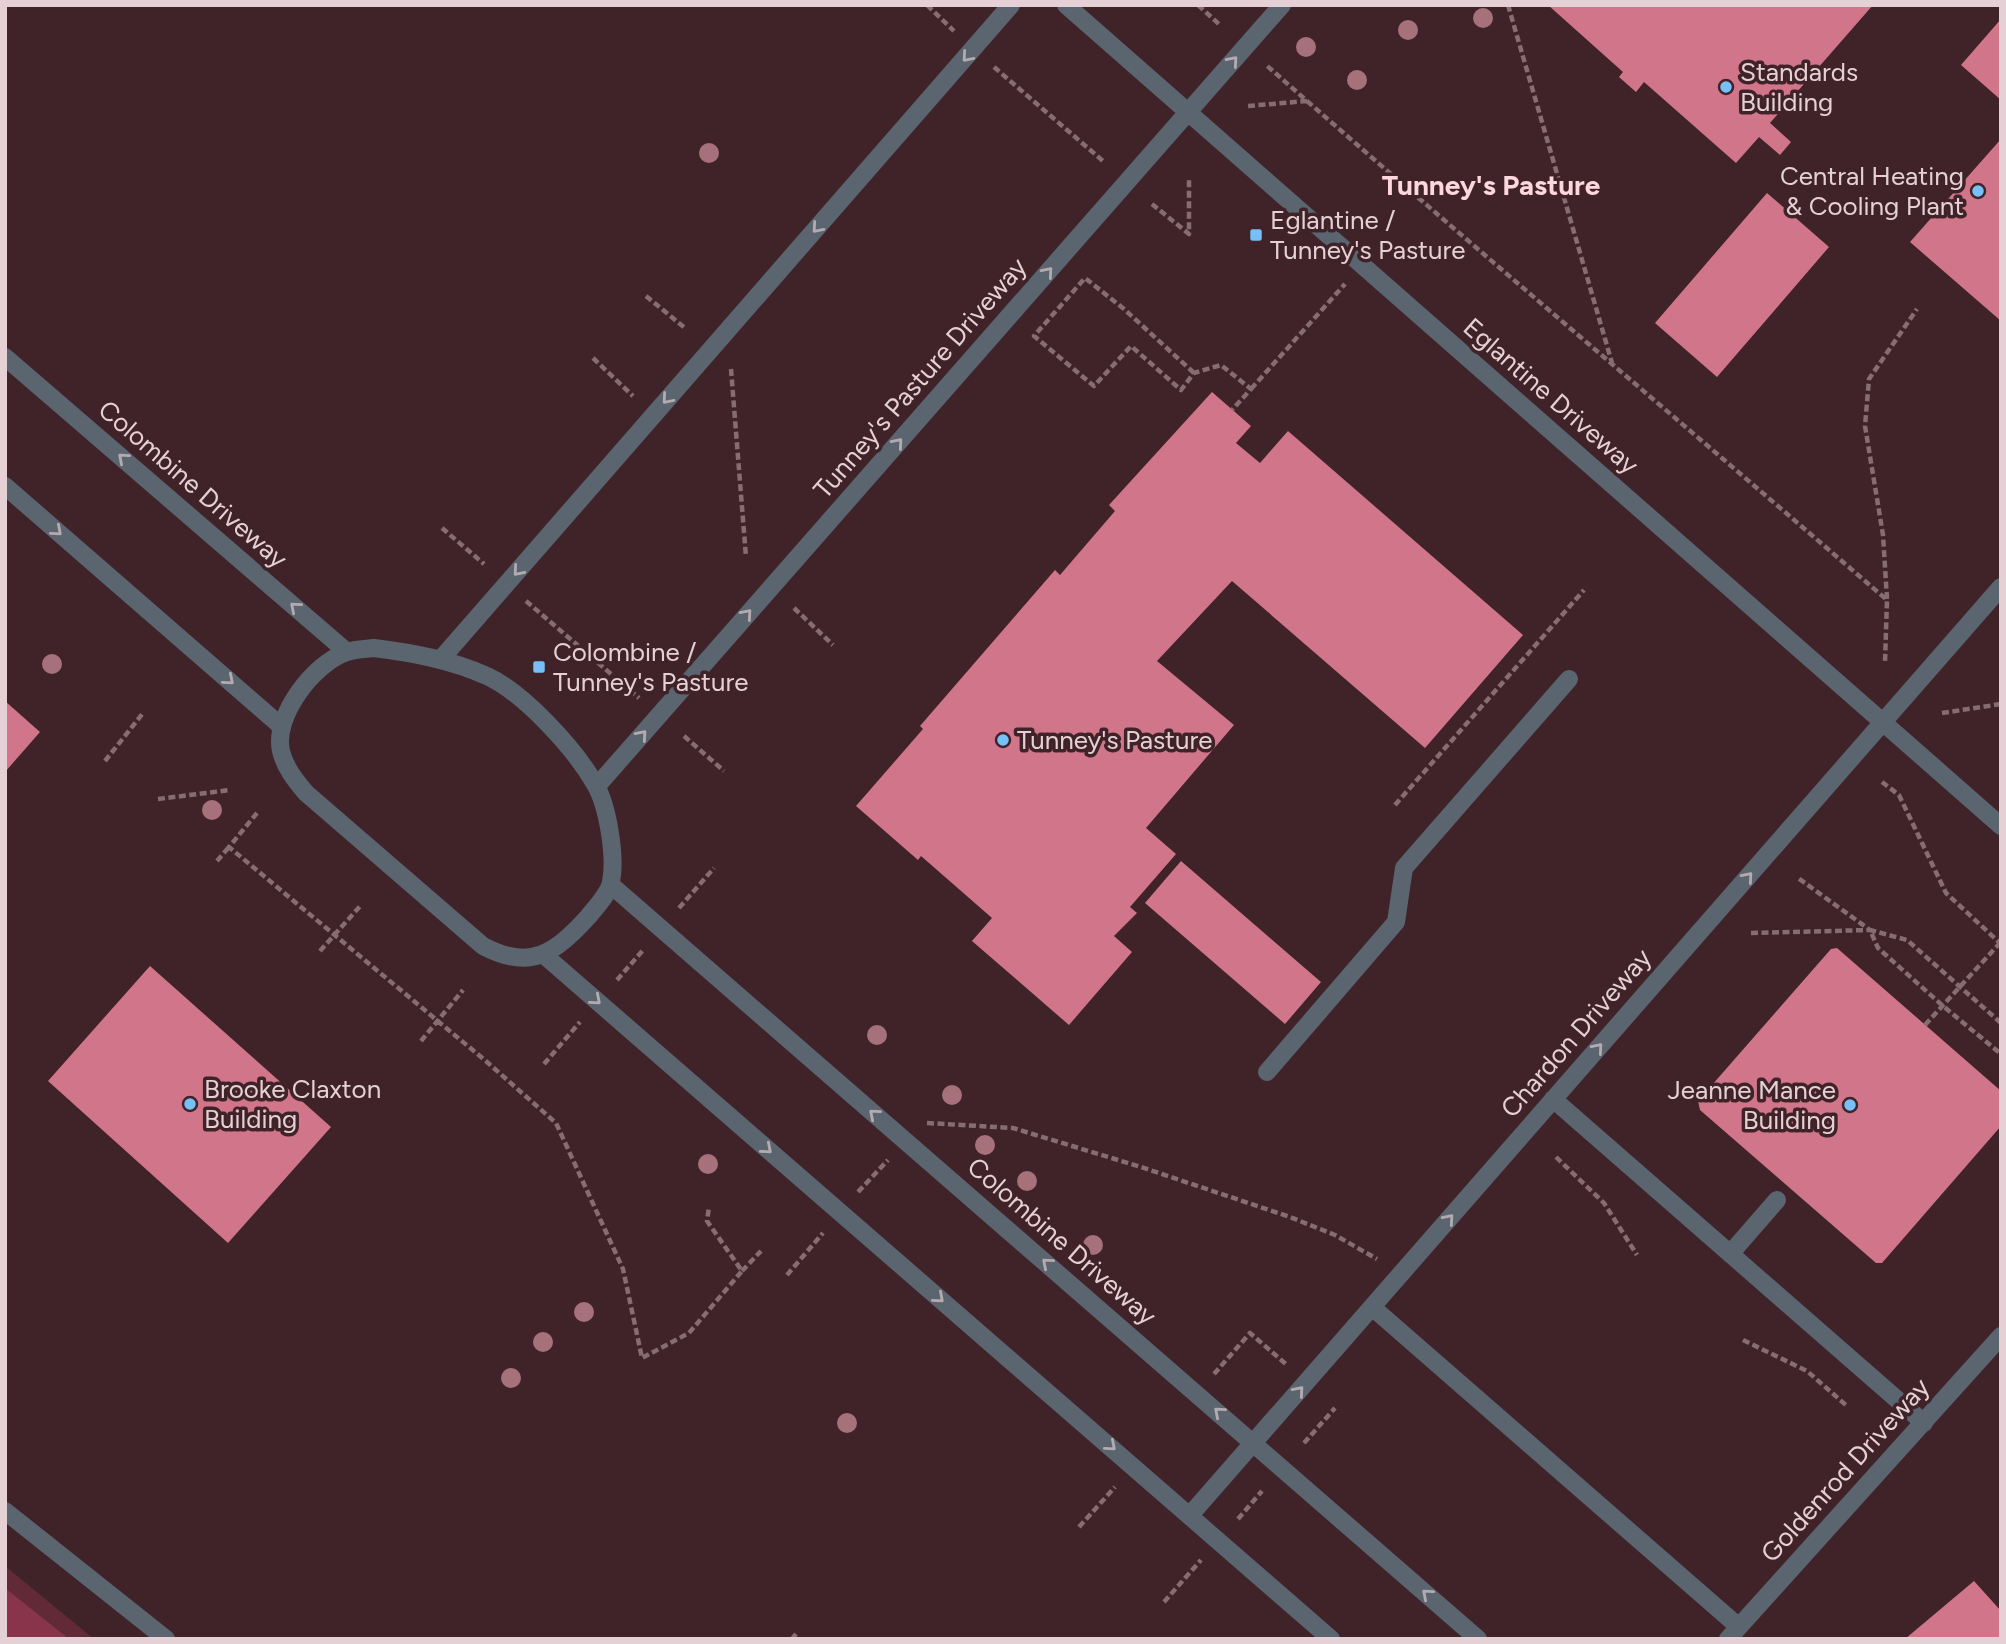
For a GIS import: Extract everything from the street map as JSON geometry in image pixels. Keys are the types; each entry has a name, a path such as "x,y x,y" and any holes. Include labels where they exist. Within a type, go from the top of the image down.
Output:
{"street":[{"path":"441,659 1012,5"},
{"name":"Eglantine Driveway","path":"1066,5 2001,826"},
{"name":"Tunney's Pasture Driveway","path":"597,786 1282,5"},
{"name":"Colombine Driveway","path":"5,357 347,652"},
{"path":"5,486 282,727"},
{"name":"Chardon Driveway","path":"1191,1514 2001,587"},
{"path":"374,648 441,659 490,677 531,707 568,745 597,786 606,815 612,851 611,884 594,910 569,937 544,955 524,959 501,956 483,946 306,793 289,772 281,750 282,727 296,696 321,668 347,652 374,648"},
{"path":"1267,1072 1396,922 1404,868 1569,679"},
{"name":"Colombine Driveway","path":"611,884 1478,1639"},
{"path":"544,955 1191,1514 1331,1639"},
{"path":"1553,1100 1924,1423"},
{"path":"1730,1254 1777,1200"},
{"path":"1372,1307 1734,1633"},
{"name":"Goldenrod Driveway","path":"1734,1633 2001,1336"},
{"path":"5,1511 166,1639"}],"path":[{"path":"926,5 955,32"},
{"path":"1198,5 1220,25"},
{"path":"1507,5 1613,363"},
{"path":"1263,62 1480,253 1613,363 1887,600"},
{"path":"990,64 1103,161"},
{"path":"1248,106 1307,101"},
{"path":"1152,204 1189,234 1189,178"},
{"path":"1232,410 1362,265"},
{"path":"1194,373 1086,278 1034,336 1094,386 1131,346 1181,390 1194,373 1222,365 1251,389"},
{"path":"646,296 685,328"},
{"path":"1885,662 1887,600 1884,535 1865,426 1869,379 1917,309"},
{"path":"593,359 654,415"},
{"path":"731,368 746,557"},
{"path":"442,528 484,564"},
{"path":"1395,805 1584,590"},
{"path":"525,600 643,701"},
{"path":"794,608 833,645"},
{"path":"1942,713 2001,704"},
{"path":"106,761 143,713"},
{"path":"684,736 724,771"},
{"path":"1882,782 1899,795 1946,893 2000,943 1925,1025"},
{"path":"158,799 230,790"},
{"path":"217,861 257,813"},
{"path":"229,847 556,1123 623,1269 642,1358 689,1333 761,1251"},
{"path":"679,909 714,869"},
{"path":"1798,878 1870,930 1878,948 2001,1054"},
{"path":"320,951 362,904"},
{"path":"1751,933 1870,930 1907,940 2001,1023"},
{"path":"617,980 644,949"},
{"path":"421,1041 463,990"},
{"path":"544,1064 581,1021"},
{"path":"923,1122 1013,1128 1115,1159 1290,1217 1335,1235 1386,1264"},
{"path":"1556,1157 1604,1203 1637,1255"},
{"path":"858,1193 888,1160"},
{"path":"709,1207 707,1221 742,1271"},
{"path":"787,1275 824,1231"},
{"path":"1211,1378 1251,1333 1290,1367"},
{"path":"1743,1339 1807,1371 1847,1406"},
{"path":"1304,1443 1335,1408"},
{"path":"1079,1527 1115,1486"},
{"path":"1238,1519 1262,1491"},
{"path":"1164,1602 1201,1560"}],"shaded area":[{"path":"5,1566 94,1639 5,1639"},
{"path":"5,1588 69,1639 5,1639"}],"building":[{"name":"Standards Building","path":"1548,5 1873,5 1770,123 1791,142 1780,155 1759,137 1736,163 1644,82 1636,92 1619,77 1623,72"},
{"name":"Central Heating & Cooling Plant","path":"2001,19 2001,100 1961,65"},
{"name":"Central Heating & Cooling Plant","path":"2001,139 2001,321 1910,242"},
{"path":"1767,193 1829,247 1717,377 1655,323"},
{"path":"1212,392 1251,426 1236,443 1260,463 1288,431 1523,635 1425,748 1232,581 1157,661 1234,725 1146,828 1176,854 1130,907 1137,913 1114,936 1132,952 1069,1025 972,941 992,918 921,856 918,860 856,806 923,729 920,726 1055,570 1060,575 1115,511 1109,505"},
{"path":"5,701 40,732 5,772"},
{"path":"1181,861 1321,982 1285,1024 1145,903"},
{"name":"Jeanne Mance Building","path":"1837,948 2001,1091 2001,1126 1882,1263 1876,1263 1700,1110 1698,1101 1831,949"},
{"name":"Brooke Claxton Building","path":"150,966 331,1127 228,1243 48,1081"},
{"path":"1974,1581 2001,1611 2001,1639 1905,1639"}],"place":[{"name":"Standards Building","path":"1726,87"},
{"name":"Central Heating & Cooling Plant","path":"1978,191"},
{"name":"Eglantine / Tunney's Pasture","path":"1256,235"},
{"name":"Colombine / Tunney's Pasture","path":"539,667"},
{"name":"Tunney's Pasture","path":"1003,740"},
{"name":"Brooke Claxton Building","path":"190,1104"},
{"name":"Jeanne Mance Building","path":"1850,1105"}],"district":[{"name":"Tunney's Pasture","path":"1491,185"}]}
